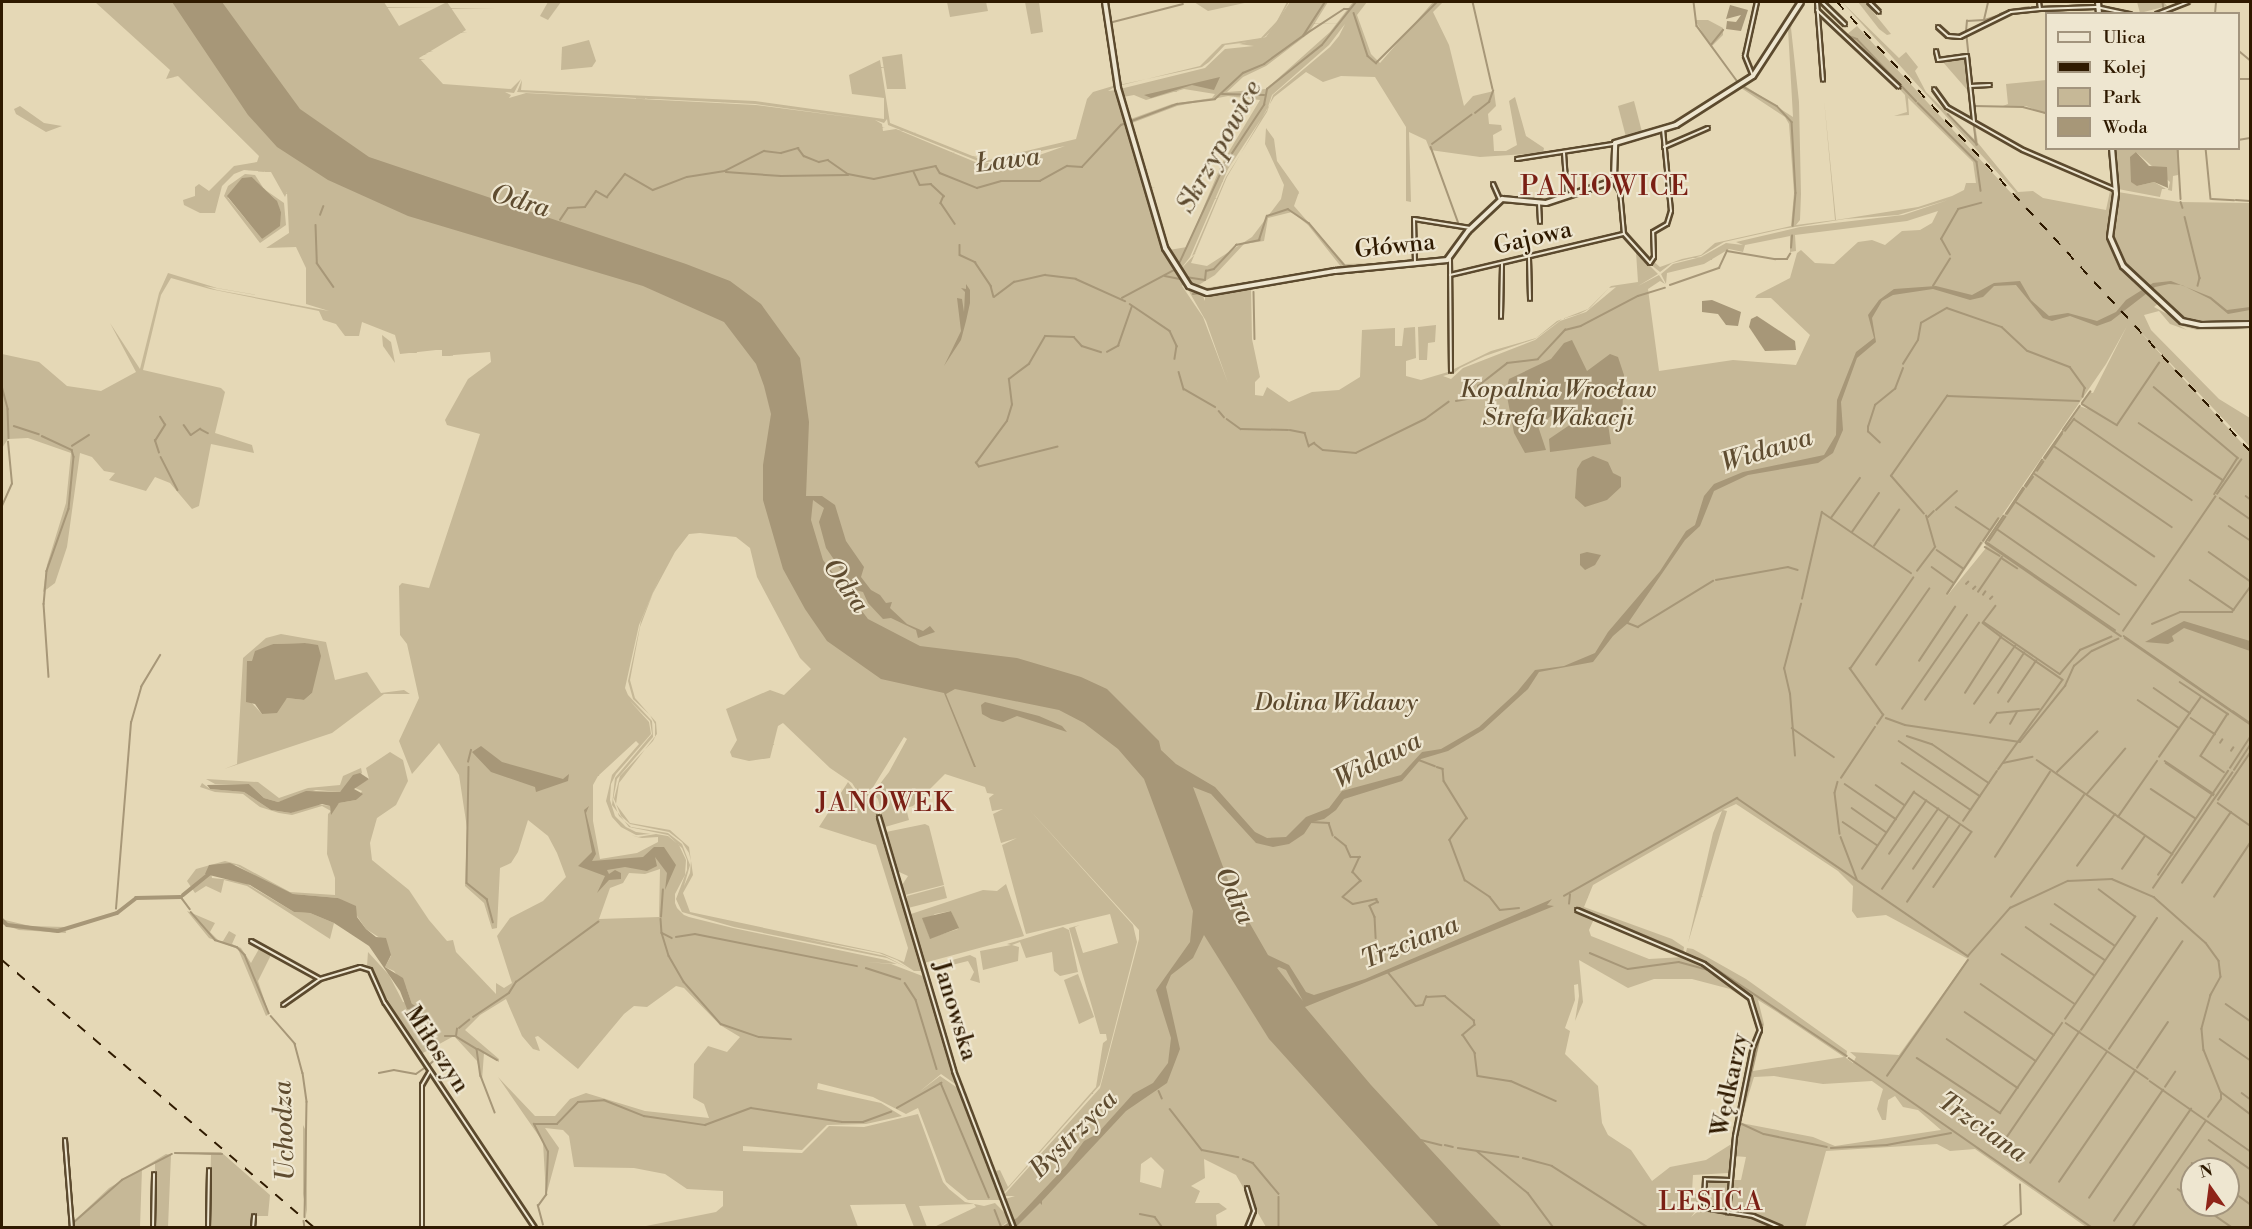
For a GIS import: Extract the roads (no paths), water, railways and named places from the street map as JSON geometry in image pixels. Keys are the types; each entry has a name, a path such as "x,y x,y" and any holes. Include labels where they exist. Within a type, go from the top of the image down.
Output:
{"street":[{"name":"Główna","path":"1105,2 1112,53 1128,122 1176,269 1197,292 1450,259 1470,228 1500,200"},
{"path":"1753,76 1745,56 1757,2"},
{"path":"1517,159 1613,144 1663,129 1710,106 1753,76 1801,2"},
{"path":"1817,2 1823,80"},
{"path":"1822,2 1845,24"},
{"path":"1869,2 1879,12"},
{"path":"2039,2 2040,9"},
{"path":"2162,12 2188,2"},
{"path":"1938,27 1948,36 1960,37 2011,12 2098,4 2124,12"},
{"path":"1818,10 1899,87"},
{"path":"1936,51 1938,60 1966,55 1974,122"},
{"path":"1970,87 1990,85"},
{"path":"1934,89 1944,105 2023,150 2116,190"},
{"path":"1664,147 1708,128"},
{"path":"1613,144 1613,180 1620,190 1624,234 1648,263 1654,256 1653,232 1667,224 1671,211 1663,129"},
{"path":"2112,150 2116,190 2111,245 2129,274 2156,300 2189,323 2250,324"},
{"path":"1564,153 1567,196"},
{"path":"1493,184 1500,200 1539,203 1613,180"},
{"path":"1539,203 1540,222"},
{"path":"1415,263 1414,219 1470,228"},
{"name":"Gajowa","path":"1450,275 1624,234"},
{"path":"1529,258 1530,299"},
{"path":"1450,259 1451,371"},
{"path":"1501,317 1502,264"},
{"name":"Janowska","path":"879,816 954,1071 1006,1212 1014,1227"},
{"name":"Wędkarzy","path":"1577,910 1704,964 1750,998 1760,1030 1753,1047 1730,1180 1728,1213"},
{"path":"251,941 320,979"},
{"name":"Miłoszyn","path":"283,1005 320,979 367,968 431,1070 535,1227"},
{"path":"422,1227 422,1085 431,1070"},
{"path":"65,1142 72,1227"},
{"path":"208,1227 209,1170"},
{"path":"153,1227 154,1174"},
{"path":"1730,1180 1705,1179 1704,1208 1753,1216 1781,1227"},
{"path":"1247,1188 1254,1211 1247,1227"},
{"path":"253,1227 254,1216"}],"water":[{"name":"Odra","path":"172,2 222,2 300,109 369,157 730,281 761,304 800,358 809,422 806,496 822,496 835,505 846,541 864,567 861,577 871,590 880,595 886,603 892,602 890,608 907,624 923,631 930,626 935,632 918,638 916,630 891,618 883,619 868,603 863,592 855,590 826,548 819,522 824,508 813,500 811,520 823,560 868,619 920,646 1017,658 1081,677 1107,689 1159,741 1161,750 1176,764 1215,787 1255,832 1267,838 1286,837 1306,817 1329,808 1342,791 1401,775 1422,752 1441,749 1479,727 1517,692 1535,670 1564,666 1595,653 1608,632 1660,571 1686,531 1695,525 1704,496 1714,484 1743,472 1824,455 1836,435 1837,400 1856,352 1874,338 1868,315 1879,300 1894,289 1936,286 1972,295 1994,283 2020,281 2031,300 2049,316 2068,313 2097,321 2116,312 2126,300 2153,283 2171,281 2181,285 2169,284 2155,287 2111,321 2097,326 2070,316 2052,321 2043,318 2016,285 1994,286 1983,297 1970,300 1933,289 1893,295 1882,301 1872,318 1876,342 1857,358 1841,402 1843,430 1833,453 1818,463 1748,475 1714,491 1700,526 1685,540 1628,623 1613,636 1593,662 1539,672 1528,689 1483,730 1448,751 1421,759 1402,781 1344,799 1336,810 1324,819 1312,822 1304,834 1289,844 1273,847 1256,843 1211,794 1193,787 1234,896 1268,955 1289,965 1306,992 1314,995 1365,979 1552,899 1547,905 1554,906 1305,1007 1371,1085 1502,1227 1439,1227 1269,1039 1204,935 1193,958 1171,975 1166,987 1180,1049 1167,1083 1126,1111 1042,1201 1042,1205 1040,1203 1016,1227 1001,1227 1017,1218 1066,1166 1084,1141 1097,1134 1133,1094 1153,1083 1168,1063 1171,1038 1156,990 1190,942 1193,911 1144,779 1118,749 1084,723 1059,710 955,689 946,694 976,767 974,767 944,693 881,679 827,641 805,609 783,569 763,500 763,465 771,414 756,364 724,322 643,286 408,216 328,180 277,147 248,115","holes":["1277,968 1286,970 1303,1001"]},
{"path":"1730,5 1748,10 1741,31 1726,29 1727,21 1736,22 1741,15 1726,19"},
{"path":"1220,77 1214,90 1192,85 1151,98 1144,95"},
{"path":"2136,152 2149,166 2167,167 2168,188 2154,182 2137,186 2131,182 2130,157"},
{"path":"252,177 277,201 281,212 280,226 262,239 227,196 242,178"},
{"path":"966,284 970,290 970,303 961,340 944,366 961,331 957,298 962,299 964,312 965,292 961,288 966,289"},
{"path":"2186,287 2211,297 2227,310 2250,307 2250,310 2228,314 2210,299"},
{"path":"1712,300 1741,312 1738,326 1726,325 1718,314 1702,312 1702,301"},
{"path":"1757,316 1795,341 1796,350 1765,351 1749,327 1751,319"},
{"path":"1572,340 1587,371 1610,354 1618,357 1624,375 1622,417 1608,424 1611,444 1550,452 1549,439 1577,420 1563,407 1538,426 1546,450 1525,453 1514,433 1506,391 1509,379 1551,359 1564,343"},
{"path":"1593,456 1608,462 1613,473 1621,477 1621,487 1607,500 1585,507 1575,498 1577,469 1582,461"},
{"path":"1587,552 1601,555 1595,565 1585,570 1580,565 1580,554"},
{"path":"2184,621 2250,641 2250,651 2184,628 2172,636 2174,641 2168,644 2145,642"},
{"path":"273,644 318,645 321,656 312,693 304,700 287,698 277,713 262,714 255,704 246,702 247,661 252,661 255,651"},
{"path":"985,702 1039,716 1062,726 1067,732 1017,716 1003,722 991,719 982,714 981,705"},
{"path":"481,746 502,762 563,779 569,774 568,781 536,792 535,787 491,772 472,752"},
{"path":"360,773 369,779 354,789 363,794 356,800 339,803 331,815 330,806 322,804 291,813 271,810 244,792 210,789 207,785 249,784 264,798 278,802 306,791 340,792 353,775"},
{"path":"589,806 586,813 596,854 592,861 643,857 654,847 664,847 676,865 665,890 667,873 655,857 657,866 647,871 625,867 607,870 609,874 615,870 621,873 621,879 609,880 597,893 605,876 578,866 592,852 584,810"},
{"path":"230,863 293,894 338,898 356,906 357,917 366,929 376,937 386,938 391,955 385,967 403,978 412,1004 418,1007 415,1012 407,1009 400,991 369,946 334,923 310,913 294,912 250,885 205,874 209,865"},
{"path":"951,911 959,928 930,939 922,918"}],"waterway":[{"name":"Ława","path":"560,220 568,208 585,207 596,191 607,197 625,174 653,190 687,177 725,171 764,151 781,153 798,148 804,156 819,162 828,160 848,174 874,179 936,166 940,173 977,188 1001,181 1040,181 1067,166 1082,167 1121,125 1177,104 1215,99 1243,73 1264,64 1303,36 1325,2"},
{"name":"Skrzypowice","path":"1178,266 1225,164 1264,105 1267,89 1322,45 1356,2"},
{"path":"1354,13 1368,56 1376,63 1437,2"},
{"path":"1473,2 1493,89"},
{"name":"Skrzypowice","path":"1694,2 1697,26 1738,82"},
{"path":"1966,32 1967,21 1984,20 1988,2"},
{"path":"2163,2 2164,10"},
{"path":"2170,12 2192,2"},
{"path":"2215,12 2216,2"},
{"path":"1113,22 1183,4"},
{"path":"2017,9 2029,7"},
{"path":"1303,36 1344,9 1350,9"},
{"path":"2000,14 2013,10"},
{"path":"1985,20 1997,16"},
{"path":"1711,45 1723,30"},
{"path":"1846,35 1857,39 1916,101"},
{"path":"1967,36 1969,56"},
{"path":"2240,52 2250,60"},
{"path":"1969,58 1970,68"},
{"path":"1970,70 1971,78"},
{"path":"2240,79 2250,79"},
{"name":"Skrzypowice","path":"1742,86 1777,106 1792,122 1796,193 1793,226"},
{"path":"1475,113 1489,102 1493,91"},
{"path":"1222,94 1264,95"},
{"path":"1918,103 1977,162 1981,191"},
{"path":"1974,106 2023,107 2045,113"},
{"path":"1948,114 1977,144"},
{"path":"1432,144 1471,115"},
{"path":"1974,124 1977,145"},
{"path":"2240,140 2250,138"},
{"path":"1431,147 1459,224"},
{"path":"2178,150 2181,199"},
{"path":"2206,150 2211,199"},
{"path":"726,172 781,176 848,175"},
{"path":"914,172 920,185 931,184 944,196 941,203 955,224"},
{"path":"2212,199 2234,200"},
{"path":"2236,200 2250,201"},
{"path":"2181,202 2183,208"},
{"path":"1950,255 1941,239 1958,209 1981,203"},
{"path":"320,215 323,207"},
{"path":"1186,277 1205,280 1206,271 1214,269 1236,245 1259,240 1267,216 1288,209 1309,223 1346,267 1413,260"},
{"path":"2185,217 2200,278 2198,286"},
{"path":"316,225 317,263"},
{"name":"Skrzypowice","path":"1791,248 1792,236"},
{"path":"960,245 960,255 975,262 991,286 994,297 1014,282 1045,275 1076,279 1125,301"},
{"name":"Skrzypowice","path":"1670,285 1719,268 1727,251 1775,259 1787,259 1790,254"},
{"path":"1933,286 1950,259"},
{"path":"317,263 334,287"},
{"name":"Skrzypowice","path":"1122,298 1174,270"},
{"path":"1165,276 1181,279"},
{"name":"Skrzypowice","path":"1456,401 1478,397 1478,386 1507,363 1538,359 1565,330 1581,326 1638,296 1665,288"},
{"path":"1193,294 1238,289"},
{"path":"1254,292 1255,339"},
{"name":"Skrzypowice","path":"1130,304 1170,331 1177,346 1175,359"},
{"path":"1107,352 1118,346 1132,306"},
{"path":"1903,364 1918,340 1921,323 1947,308 2002,327 2028,351 2070,367 2085,388 2083,397"},
{"path":"1058,447 979,467 976,463 1007,421 1012,405 1009,379 1029,364 1045,336 1074,337 1082,346 1101,352"},
{"path":"2082,404 2117,425 2159,363"},
{"path":"1880,443 1868,432 1868,427 1875,405 1895,389 1903,368"},
{"name":"Skrzypowice","path":"1179,372 1184,389 1215,407"},
{"path":"2,386 8,409 9,438"},
{"path":"2154,387 2238,458 2215,494"},
{"path":"2082,403 2090,392"},
{"path":"1924,514 1891,476 1947,396 2079,401"},
{"name":"Skrzypowice","path":"1290,430 1305,433 1309,446 1314,443 1323,450 1356,453 1425,419 1448,402"},
{"path":"2063,430 2080,406"},
{"name":"Skrzypowice","path":"1219,411 1224,417"},
{"path":"159,453 155,441 165,425 160,417"},
{"name":"Skrzypowice","path":"1227,419 1241,429 1288,430"},
{"path":"2065,431 2074,419 2192,500"},
{"path":"2139,423 2223,480"},
{"path":"184,425 191,435 200,429 208,433"},
{"path":"14,426 39,434"},
{"path":"2044,458 2062,432"},
{"path":"2045,459 2062,434"},
{"path":"72,446 89,435"},
{"path":"42,436 72,450 74,457 69,509 47,571 44,604 49,677"},
{"path":"2,506 12,484 8,442"},
{"path":"2054,446 2172,527"},
{"path":"161,457 178,490"},
{"path":"2025,486 2042,460"},
{"path":"2217,494 2241,460"},
{"path":"2037,471 2043,462"},
{"path":"2035,474 2154,556"},
{"path":"2026,487 2033,477"},
{"path":"1831,518 1860,478"},
{"path":"2006,514 2023,488"},
{"path":"2007,514 2024,489"},
{"path":"1936,510 1957,491"},
{"path":"1852,532 1879,493"},
{"path":"2246,496 2250,499"},
{"path":"2123,631 2215,497"},
{"path":"2220,498 2250,519"},
{"path":"2016,502 2136,585"},
{"path":"1956,507 1990,530"},
{"path":"1874,546 1899,510"},
{"path":"1928,517 1934,511"},
{"path":"1802,599 1822,512 1911,573"},
{"path":"1917,571 1935,547 1926,516"},
{"path":"2004,516 1986,543 2121,636"},
{"path":"1989,541 2005,517"},
{"path":"1983,541 1998,519"},
{"path":"2229,526 2250,540"},
{"path":"1997,529 2119,614"},
{"path":"1947,594 1981,543"},
{"path":"1988,543 2115,630"},
{"path":"1985,547 2000,556"},
{"path":"1937,550 1963,568"},
{"path":"2209,552 2250,581"},
{"path":"1978,592 2002,557"},
{"path":"2003,559 2017,568"},
{"path":"1716,580 1788,567 1798,570"},
{"path":"1932,567 1953,582"},
{"path":"1877,724 1883,715 1850,669 1913,578"},
{"path":"2190,580 2234,610"},
{"path":"1628,623 1638,627 1713,581"},
{"path":"2152,624 2180,612 2232,612 2250,587"},
{"path":"1876,665 1929,589"},
{"path":"1795,756 1790,694 1784,669 1801,604"},
{"path":"1996,606 1983,623 2000,636"},
{"path":"1919,661 1955,607"},
{"path":"1902,709 1967,615"},
{"path":"1984,622 2060,674 2080,650 2111,637"},
{"path":"1925,700 1979,623"},
{"path":"2124,636 2231,710"},
{"path":"1965,693 2001,637 2063,680 1999,769"},
{"path":"2125,638 2250,724"},
{"path":"1886,718 1905,725 2020,742 2065,686 2074,666 2092,651 2118,639"},
{"path":"1974,704 2015,646"},
{"path":"1998,693 2024,653"},
{"path":"116,909 131,723 141,687 160,655"},
{"path":"2008,702 2036,661"},
{"path":"2180,682 2228,714 2201,756 2224,772"},
{"path":"2154,688 2190,713"},
{"path":"2159,757 2201,697"},
{"path":"2138,700 2179,728"},
{"path":"1990,723 1997,713 2039,709"},
{"path":"2233,711 2250,723"},
{"path":"2010,724 2017,712"},
{"path":"2191,718 2215,734"},
{"path":"1841,778 1875,727"},
{"path":"1792,728 1834,757"},
{"path":"2057,772 2097,732"},
{"path":"1907,736 1932,744 1989,783"},
{"path":"2230,768 2250,737"},
{"path":"1899,741 1980,796"},
{"path":"2234,770 2250,745"},
{"path":"2087,794 2125,749"},
{"path":"468,762 471,750"},
{"path":"2218,800 2250,753"},
{"path":"2003,763 2032,757"},
{"name":"Widawa","path":"1419,760 1435,766"},
{"path":"2037,760 2172,854 2228,771"},
{"path":"2118,817 2157,761"},
{"path":"2165,761 2214,794"},
{"path":"1902,763 1971,810"},
{"path":"2166,763 2213,795"},
{"path":"469,767 467,883 487,899 493,922"},
{"path":"1437,767 1443,769 1444,781 1467,818 1450,840 1465,880 1490,897 1500,910 1519,908"},
{"path":"1963,821 1997,771"},
{"path":"1995,857 2050,772"},
{"path":"2153,888 2232,773"},
{"path":"1838,782 1835,793 1840,834"},
{"path":"1845,784 1896,819"},
{"path":"1876,785 1905,805"},
{"path":"2151,789 2195,818"},
{"path":"1862,869 1914,792 1972,832 1934,887"},
{"path":"2011,897 2084,795"},
{"path":"1564,896 1737,798 1968,956 2010,908 2068,881 2112,879 2154,897 2206,943 2219,961 2221,977 2211,995 2202,1029 2204,1050 2221,1092 2250,1114"},
{"path":"1889,854 1926,801"},
{"path":"2218,803 2250,825"},
{"path":"1852,808 1886,832"},
{"path":"1882,889 1938,809"},
{"path":"2182,883 2231,812"},
{"path":"2077,866 2115,814"},
{"path":"1913,869 1949,816"},
{"path":"1311,822 1329,823 1333,835"},
{"path":"1843,822 1877,845"},
{"path":"1907,902 1960,825"},
{"path":"2122,869 2145,836"},
{"path":"1335,837 1346,846 1351,857 1360,857 1353,872 1361,881 1343,897 1353,904 1376,899 1378,902 1370,906 1375,917 1376,938"},
{"path":"1841,837 1857,879"},
{"path":"2214,897 2250,843"},
{"path":"2158,875 2172,854"},
{"path":"183,895 209,874"},
{"path":"661,917 663,890"},
{"path":"2065,1019 2135,917 2099,890"},
{"path":"1569,904 1570,895"},
{"name":"Uchodza","path":"181,897 190,909"},
{"path":"2,920 7,925 58,931 117,913 136,898 181,897"},
{"path":"2055,904 2114,945"},
{"name":"Trzciana","path":"1577,907 1684,952"},
{"name":"Uchodza","path":"191,912 215,940 237,947 245,955 269,1013"},
{"path":"2081,1030 2157,918"},
{"path":"661,919 662,933 672,938"},
{"path":"473,1017 509,993 516,982 598,922"},
{"path":"2051,924 2105,960"},
{"path":"2026,927 2094,975"},
{"path":"662,933 669,956 684,982 721,1024 759,1037 791,1039"},
{"path":"676,937 695,934 857,966"},
{"path":"2109,1049 2182,942"},
{"path":"1590,953 1628,969 1679,962 1712,971"},
{"name":"Trzciana","path":"1685,953 1712,966 1847,1056"},
{"path":"2002,954 2075,1004"},
{"path":"1887,1076 1968,960"},
{"path":"866,968 900,979"},
{"path":"1387,971 1416,1006 1423,1005 1426,997 1445,996 1474,1020 1475,1025 1463,1035 1475,1053 1478,1076 1511,1081 1556,1101"},
{"path":"905,983 916,1000 937,1069"},
{"path":"1981,984 2054,1035"},
{"path":"1730,985 1747,998"},
{"path":"1738,1131 1762,1026 1752,1000"},
{"path":"2226,1004 2250,1021"},
{"path":"1965,1012 2036,1061"},
{"name":"Uchodza","path":"271,1016 295,1044 303,1073 307,1102 305,1217"},
{"path":"459,1028 469,1020"},
{"path":"2137,1068 2168,1022"},
{"path":"1917,1058 2000,1113 2062,1023"},
{"path":"2066,1023 2148,1079"},
{"path":"445,1036 456,1036 457,1029"},
{"path":"2000,1147 2079,1032"},
{"path":"434,1034 435,1048"},
{"path":"457,1037 477,1049 481,1076 495,1112"},
{"path":"1947,1039 2018,1088"},
{"path":"2220,1039 2250,1060"},
{"path":"478,1049 497,1060"},
{"path":"429,1065 438,1057 436,1051"},
{"path":"2030,1163 2107,1052"},
{"name":"Trzciana","path":"1849,1058 2093,1228"},
{"path":"379,1073 394,1070 416,1074 426,1067"},
{"path":"2059,1182 2135,1071"},
{"path":"2165,1087 2175,1072"},
{"path":"2150,1081 2250,1151"},
{"path":"897,1108 941,1083 989,1197"},
{"path":"2089,1198 2163,1090"},
{"path":"1159,1091 1162,1098"},
{"path":"2208,1117 2221,1099 2221,1093"},
{"path":"2242,1093 2250,1099"},
{"path":"543,1225 538,1206 546,1195 548,1152 534,1124 557,1124 578,1102 604,1100 644,1116 705,1125 751,1108 842,1122 863,1122 891,1112"},
{"path":"1170,1109 1202,1150 1238,1157"},
{"path":"2114,1221 2191,1109"},
{"path":"2132,1228 2205,1122"},
{"path":"1740,1123 1764,1134 1827,1147"},
{"path":"1735,1146 1738,1132"},
{"path":"1831,1148 1887,1145 1951,1133"},
{"path":"1421,1140 1441,1145"},
{"path":"2209,1140 2250,1169"},
{"path":"1445,1145 1453,1147"},
{"path":"1458,1148 1518,1157"},
{"path":"1477,1151 1528,1193 1554,1228"},
{"path":"175,1153 222,1154"},
{"path":"73,1223 122,1180 172,1154"},
{"path":"1523,1158 1552,1166 1649,1228"},
{"path":"1243,1159 1253,1163 1279,1194"},
{"path":"2001,1228 2021,1214 2020,1185"},
{"path":"1279,1197 1279,1228"},
{"path":"2240,1197 2250,1204"},
{"path":"995,1210 1002,1228"},
{"path":"1140,1214 1155,1217 1163,1228"},
{"path":"2217,1217 2233,1228"},
{"name":"Uchodza","path":"304,1221 305,1228"},
{"path":"68,1228 71,1225"}],"railway":[{"path":"1837,2 2250,451"},
{"path":"2,960 315,1228"}],"district":[{"name":"PANIOWICE","path":"1605,188"},
{"name":"JANÓWEK","path":"885,804"},
{"name":"LESICA","path":"1711,1203"}],"park label":[{"name":"Kopalnia Wrocław Strefa Wakacji","path":"1558,405"},
{"name":"Dolina Widawy","path":"1336,704"}],"water label":[{"name":"Bystrzyca","path":"1074,1135"}]}
